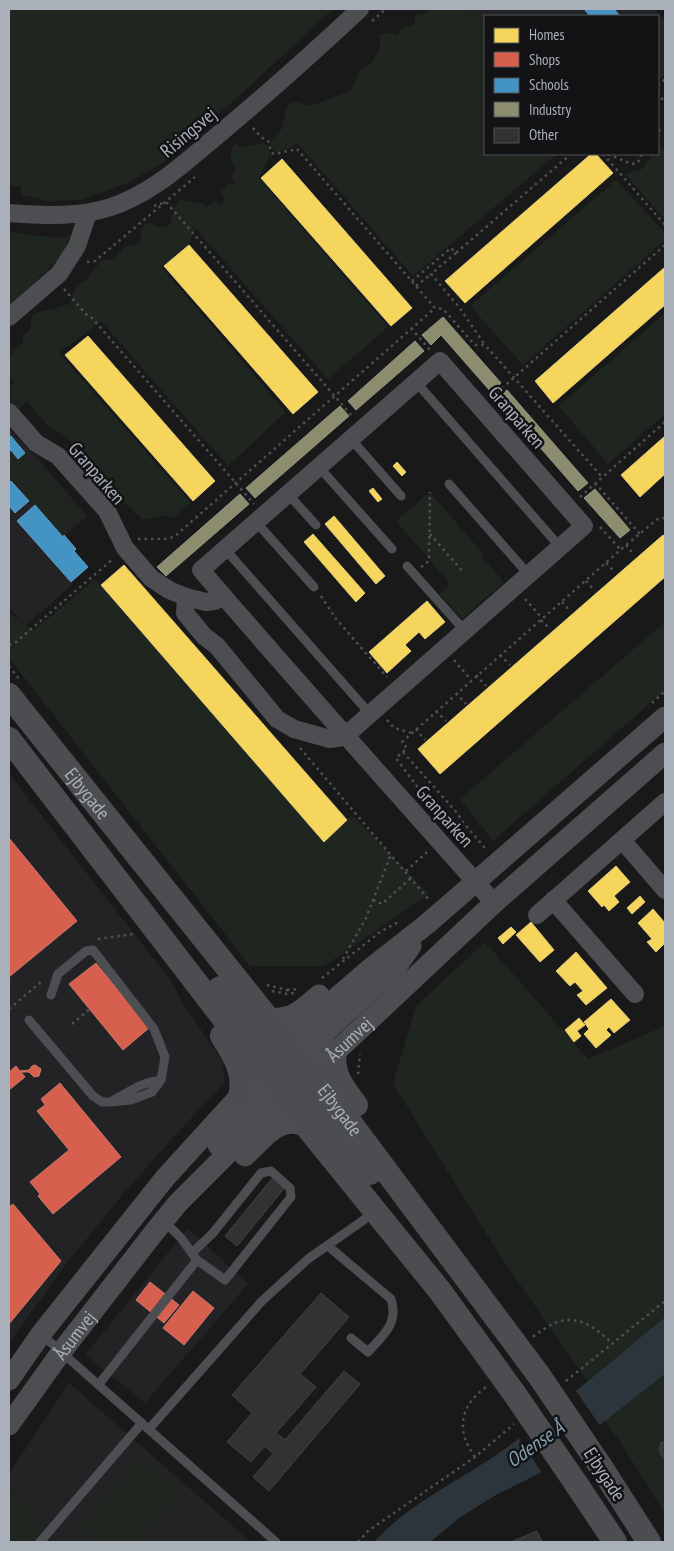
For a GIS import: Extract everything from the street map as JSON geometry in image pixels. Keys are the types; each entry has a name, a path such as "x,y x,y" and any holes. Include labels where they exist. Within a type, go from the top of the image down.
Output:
{"main road":[{"name":"Ejbygade","path":"9,694 268,1018 307,1128 440,1291 508,1384 615,1542"},
{"name":"Ejbygade","path":"9,740 189,973 287,1071 444,1246 538,1374 649,1542"},
{"path":"100,857 165,922 287,1071"},
{"path":"189,973 211,1020 239,1066 243,1086 240,1096"},
{"path":"335,1051 334,1067 339,1080 398,1165 444,1246"}],"street":[{"name":"Risingsvej","path":"9,213 51,216 88,212 111,207 137,196 161,182 278,85 360,9"},
{"path":"9,317 59,274 77,246 88,212"},
{"name":"Granparken","path":"494,903 201,570 440,361 584,526"},
{"name":"Granparken","path":"9,412 36,443 58,456 107,511 125,548 151,578 169,590 206,602 215,601 222,594"},
{"path":"186,597 185,613 204,636 217,646 276,719 294,729 330,739 338,738 346,735 584,526"},
{"path":"268,1018 279,1019 294,1016 362,960 425,913 469,875 665,717"},
{"name":"Åsumvej","path":"9,1380 41,1334 165,1178 240,1096 287,1071 335,1051 494,903 665,753"},
{"path":"537,915 665,802"},
{"path":"622,840 665,890"},
{"path":"553,900 635,994"},
{"path":"287,1071 322,1035 397,966 425,913"},
{"name":"Åsumvej","path":"9,1425 62,1351 178,1203 210,1155 250,1108 287,1071"},
{"path":"178,1203 205,1193 281,1124 289,1122 299,1123 307,1128"}],"lane":[{"path":"416,382 560,547"},
{"path":"351,439 402,496"},
{"path":"319,467 392,549"},
{"path":"449,484 529,575"},
{"path":"288,494 316,525"},
{"path":"256,522 314,587"},
{"path":"225,549 370,714"},
{"path":"407,566 464,631"},
{"path":"29,1020 93,1096 102,1102 131,1100 152,1092 161,1080 165,1057 154,1029 93,950 86,952 58,974 51,995"},
{"path":"99,1384 194,1257 212,1233 261,1173 271,1171 290,1188 291,1197 224,1280 194,1257 181,1238 164,1221"},
{"path":"40,1542 262,1301 308,1259 376,1212"},
{"path":"328,1246 391,1299 394,1309 394,1318 389,1328 368,1352 351,1338"},
{"path":"41,1334 276,1542"}],"path":[{"path":"253,128 261,137 268,141 272,153 276,154 297,149 435,308 443,309 475,345 485,345"},
{"path":"416,286 570,155"},
{"path":"604,155 665,225"},
{"path":"610,155 635,164 641,159 641,155"},
{"path":"166,202 351,414"},
{"path":"494,396 665,245"},
{"path":"412,281 451,248 456,253"},
{"path":"431,274 459,307 485,345 602,477"},
{"path":"62,286 252,502"},
{"path":"9,644 16,642 125,548 141,538 165,539 174,537 435,308"},
{"path":"411,328 428,347"},
{"path":"581,496 665,422"},
{"path":"595,483 640,534"},
{"path":"414,574 429,561 430,492"},
{"path":"434,809 396,758 407,748 402,742 620,550 658,519 665,518"},
{"path":"584,526 597,524 620,550"},
{"path":"429,533 464,573"},
{"path":"626,546 634,555"},
{"path":"606,563 615,572"},
{"path":"586,581 594,590"},
{"path":"314,587 336,618 398,689"},
{"path":"526,601 550,629"},
{"path":"562,602 570,611"},
{"path":"500,655 510,665"},
{"path":"456,663 471,680"},
{"path":"476,675 486,686"},
{"path":"456,693 466,704"},
{"path":"436,711 446,721"},
{"path":"387,720 394,728 412,733"},
{"path":"294,729 292,739 429,898"},
{"path":"416,729 425,740"},
{"path":"403,752 458,814 485,848 469,875"},
{"path":"391,854 366,918 343,961 380,932 405,918"},
{"path":"373,900 382,904 411,878"},
{"path":"425,913 429,898"},
{"path":"425,913 429,898"},
{"path":"266,990 287,994 329,986"},
{"path":"72,1024 90,1009"},
{"path":"358,1076 360,1052"},
{"path":"519,1348 548,1325 565,1320 584,1323 600,1332 612,1344"},
{"path":"474,1456 466,1444 462,1429 464,1414 472,1400 508,1384"}],"shaded area":[{"path":"9,9 333,9 166,161 128,183 80,200 48,201 22,195 20,186 9,186"},
{"path":"430,9 470,9 484,25 484,155 556,155 413,276 297,143 287,150 275,152 272,149 271,139 282,128 289,104 296,102 310,106 351,91 359,72 372,62 380,49 379,35 385,33 397,35 403,27 414,25 417,14 426,13"},
{"path":"470,9 655,9 665,21 665,74 659,80 659,15 484,15 484,25"},
{"path":"263,143 268,145 270,155 259,178 388,327 328,379 195,228 189,245 163,269 286,412 228,466 101,321 59,353 191,503 174,518 167,515 143,520 126,504 66,436 47,425 27,401 19,409 9,397 13,381 9,371 11,355 23,343 22,337 31,328 30,322 33,314 69,304 77,285 87,279 100,262 106,259 113,261 124,247 140,243 141,231 146,224 149,223 159,227 170,225 176,204 181,200 201,202 206,208 215,200 219,205 226,200 220,192 229,183 231,185 235,182 231,177 235,170 231,150 235,144 242,147"},
{"path":"659,145 665,152 665,220 625,174 641,170 652,155 659,155"},
{"path":"616,180 665,233 665,240 523,365 470,306"},
{"path":"9,232 57,238 70,236 52,265 36,282 9,305"},
{"path":"665,313 665,414 608,464 559,406"},
{"path":"9,429 87,516 63,537 35,505 17,521 73,584 25,626 9,608"},
{"path":"11,450 18,458 25,453 81,512 58,531 12,479 9,482 9,452"},
{"path":"430,492 484,555 482,557 504,582 462,619 440,594 450,584 396,521"},
{"path":"95,579 323,841 352,815 429,894 324,966 250,966 9,658 9,612 33,631"},
{"path":"665,622 665,690 493,841 460,799"},
{"path":"9,774 169,978 184,1005 223,1062 225,1083 178,1132 125,1192 66,1264 9,1343"},
{"path":"485,942 588,1059 665,1026 665,1317 587,1381 501,1257 393,1084 416,1006"},
{"path":"188,1228 248,1284 145,1403 85,1355"},
{"path":"665,1374 665,1514 621,1443 605,1421"},
{"path":"69,1383 251,1542 9,1542 9,1474"},
{"path":"141,1456 182,1491 139,1542 98,1542 80,1527"},
{"path":"9,1489 45,1526 29,1542 9,1542"}],"water":[{"name":"Odense Å","path":"665,1317 665,1374 540,1473 496,1495 459,1518 430,1542 374,1542 389,1527 423,1501 513,1443"}],"pier":[{"path":"574,1388 601,1427 543,1474 517,1436"}],"building: Homes":[{"path":"590,155 597,155 613,173 465,303 445,281"},
{"path":"282,159 412,308 391,326 261,178"},
{"path":"189,245 318,392 293,414 164,266"},
{"path":"665,267 665,305 553,403 535,381"},
{"path":"88,336 215,481 193,501 65,355"},
{"path":"665,436 665,474 640,497 621,475"},
{"path":"397,462 406,472 402,476 393,466"},
{"path":"373,488 382,499 378,502 369,491"},
{"path":"334,516 385,576 376,584 325,524"},
{"path":"313,534 365,593 356,602 304,542"},
{"path":"663,535 665,537 665,577 440,774 418,749"},
{"path":"124,565 347,820 324,842 101,585"},
{"path":"427,601 445,622 425,639 419,632 405,645 411,651 387,673 369,652"},
{"path":"616,866 630,882 614,896 619,902 609,911 604,905 602,907 588,891"},
{"path":"640,896 645,902 632,914 627,908"},
{"path":"653,909 665,923 665,945 656,952 647,942 652,939 638,923"},
{"path":"531,922 554,950 540,962 516,935"},
{"path":"511,927 516,932 503,944 498,938"},
{"path":"576,952 607,988 586,1005 577,995 583,991 575,982 570,986 556,971"},
{"path":"611,999 630,1020 614,1033 609,1027 606,1030 611,1035 596,1048 584,1034 589,1029 584,1022"},
{"path":"579,1018 585,1025 577,1031 581,1036 574,1042 565,1030"}],"building: Shops":[{"path":"9,838 77,921 9,977"},
{"path":"96,963 149,1028 123,1050 69,984"},
{"path":"35,1065 41,1069 39,1076 34,1077 29,1072 21,1072 25,1077 9,1090 9,1072 16,1066 20,1071 29,1070"},
{"path":"60,1083 121,1157 53,1214 38,1196 40,1194 30,1182 69,1150 37,1111 45,1105 41,1099"},
{"path":"13,1204 61,1261 9,1324 9,1207"},
{"path":"150,1282 179,1305 164,1323 136,1300"},
{"path":"193,1291 214,1308 184,1345 163,1328"}],"building: Schools":[{"path":"584,9 614,9 619,15 589,15"},
{"path":"11,436 25,453 18,459 11,450 9,452 9,437"},
{"path":"11,481 29,501 15,513 9,506 9,483"},
{"path":"35,505 76,549 74,551 88,567 71,582 17,521"}],"building: Industry":[{"path":"443,317 501,383 491,392 441,335 431,345 422,335"},
{"path":"415,341 424,351 356,410 348,401"},
{"path":"507,390 588,483 578,491 497,398"},
{"path":"340,406 349,416 255,498 246,488"},
{"path":"595,489 630,530 620,538 584,498"},
{"path":"240,494 249,504 166,576 157,567"}],"building: Other":[{"path":"274,1176 286,1186 237,1246 225,1236"},
{"path":"321,1293 349,1317 300,1374 316,1387 276,1433 285,1440 344,1371 360,1384 269,1491 253,1477 273,1454 265,1446 251,1462 227,1442 252,1413 232,1395"},
{"path":"665,1442 664,1458 659,1447 661,1446 660,1443"},
{"path":"537,1531 542,1542 511,1542"}]}
